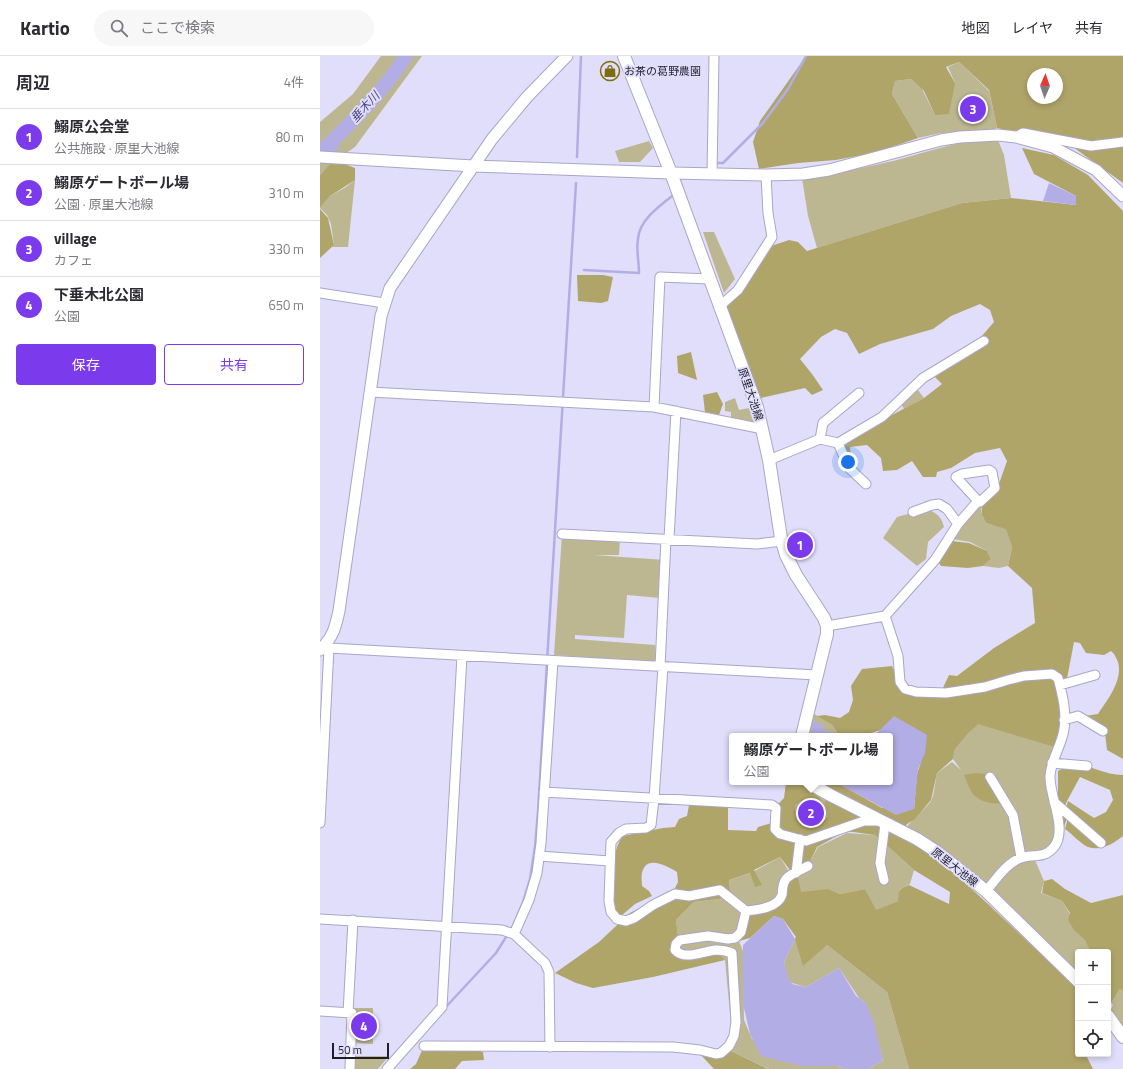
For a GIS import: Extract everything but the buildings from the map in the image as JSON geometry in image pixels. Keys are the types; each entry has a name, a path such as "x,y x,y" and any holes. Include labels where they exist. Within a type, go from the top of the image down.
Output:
{"main road":[{"name":"原里大池線","path":"624,56 672,173 757,407 763,429 782,541 786,555 796,575 821,613 827,626"},
{"path":"803,733 827,634 827,626"},
{"name":"原里大池線","path":"813,785 937,852 986,892 1075,978"},
{"path":"1111,1020 1123,1037"}],"street":[{"path":"320,823 324,649 334,631 340,611 370,392 384,303 390,288 492,139 527,97 567,56"},
{"path":"712,174 714,56"},
{"path":"1016,137 1023,133 1090,146 1123,142"},
{"path":"320,157 473,166 712,174 803,174 829,170 942,140 960,137 998,135 1016,137 1053,147 1096,170 1123,196"},
{"path":"720,306 738,290 772,237 768,213 766,175"},
{"path":"654,407 660,277 710,280"},
{"path":"320,293 384,303"},
{"path":"769,460 820,439 838,443 882,417 923,378 984,341"},
{"path":"370,392 654,407 763,429"},
{"path":"820,439 823,423 860,392"},
{"path":"676,411 654,799 651,825 646,828 626,829 618,833 611,842 609,901 611,912 617,919 626,921 634,918 653,905 675,894 689,896 720,890 746,911 768,907 778,902 782,895 784,881 796,872 808,866"},
{"path":"838,443 849,468 866,484"},
{"path":"827,626 885,616 935,560 958,524 978,501"},
{"path":"913,512 939,504 947,509 958,524"},
{"path":"562,534 757,544 782,541"},
{"path":"885,616 898,656 900,682 905,689 916,692 946,693 985,687 1024,676 1052,674 1058,678 1064,701 1064,729 1052,763 1050,776 1059,825 1059,836 1056,845 1048,853 1021,858 1008,866 986,892"},
{"path":"324,649 817,675"},
{"path":"387,1069 442,1007 462,656"},
{"path":"514,934 529,900 537,873 553,661"},
{"path":"1060,685 1096,675"},
{"path":"1064,720 1078,716 1103,731"},
{"path":"1052,763 1087,766"},
{"path":"990,777 1013,815 1021,858"},
{"path":"544,792 772,805 776,808 775,829 780,834 806,841 864,821 882,822 880,863 884,880"},
{"path":"1054,802 1101,843"},
{"path":"796,872 800,839"},
{"path":"539,856 610,861"},
{"path":"424,1046 673,1047 700,1050 716,1054 721,1053 729,1046 734,1036 736,1022 732,952 714,950 691,955 680,954 675,950 676,944 680,940 708,936 728,939 735,938 741,932 746,911"},
{"path":"320,919 504,930 514,934 544,963 549,972 550,1047"},
{"path":"348,1013 352,920"},
{"path":"320,1011 352,1013 350,1069"}],"shaded area":[{"path":"381,56 422,56 355,147 332,163 320,175 320,122 353,94"},
{"path":"806,56 1123,56 1123,183 1073,147 997,128 989,90 959,62 946,67 955,83 949,114 935,115 924,91 911,79 895,81 892,94 918,138 877,152 836,160 798,163 759,169 753,142 760,121"},
{"path":"959,62 989,91 997,128 988,131 941,133 918,138 892,94 895,81 911,79 922,89 935,115 955,83 948,67"},
{"path":"348,120 351,123 340,134 339,147 335,152 320,151 320,143 328,139"},
{"path":"974,140 998,140 1004,155 1011,198 962,203 817,248 808,216 802,178 882,164"},
{"path":"649,141 653,148 640,162 619,162 615,151"},
{"path":"1022,148 1054,155 1088,175 1123,211 1123,759 1107,750 1105,733 1085,716 1098,714 1110,696 1117,682 1119,669 1118,662 1111,651 1104,655 1086,653 1080,643 1074,642 1061,710 1058,748 978,724 955,749 953,759 937,773 931,800 915,819 907,824 904,830 826,785 841,785 882,808 914,809 917,774 921,762 895,724 870,733 837,733 832,725 817,716 825,715 840,718 849,712 853,700 851,686 862,669 892,666 904,690 942,690 949,675 957,676 994,648 1035,623 1032,588 1008,566 1012,547 1006,529 986,523 982,515 981,496 994,490 1000,481 1007,461 1000,448 975,453 951,468 937,472 936,477 923,477 912,461 897,470 883,471 881,458 867,445 850,447 851,457 848,460 841,446 877,423 924,398 942,384 931,373 968,352 994,322 990,310 980,304 951,316 933,329 880,344 859,354 847,333 835,329 821,337 800,359 823,390 812,395 805,388 761,398 724,310 747,286 765,248 789,240 798,242 807,251 962,203 1011,198 1076,205 1076,196 1034,174"},
{"path":"339,162 355,168 355,180 330,196 320,208 320,175 331,163"},
{"path":"355,180 348,247 330,247 334,245 331,224 327,215 320,208 330,196"},
{"path":"1049,183 1076,196 1076,205 1043,201"},
{"path":"320,209 328,218 334,245 320,258"},
{"path":"703,232 714,232 735,279 724,293"},
{"path":"577,275 603,275 613,277 608,301 601,303 578,301"},
{"path":"691,352 697,380 678,373 677,356"},
{"path":"915,386 924,398 904,409 900,401"},
{"path":"717,392 723,404 719,415 705,412 703,395"},
{"path":"735,398 739,410 749,408 756,425 731,420 731,412 725,411 725,402"},
{"path":"980,502 982,515 986,523 1006,528 1012,547 1008,566 999,568 983,566 991,559 987,551 970,542 952,539"},
{"path":"926,509 938,515 944,527 928,542 926,559 917,566 883,538 897,517"},
{"path":"562,534 620,539 619,555 594,555 665,560 660,598 627,595 624,638 575,635 575,639 655,645 657,662 554,655"},
{"path":"951,541 969,543 987,551 991,559 983,566 968,568 941,566 939,563"},
{"path":"903,691 1055,747 1050,776 1057,834 1047,850 1021,855 1018,850 1012,867 1022,861 1035,860 1044,881 1041,893 1062,901 1091,949 1075,949 1075,972 906,829 931,801 937,773 952,762 961,770 953,759 955,749 977,724"},
{"path":"813,713 832,725 837,733 822,730 814,721 812,733 803,733"},
{"path":"894,716 927,735 925,753 918,769 914,809 896,815 841,785 893,785 893,733 877,733"},
{"path":"813,721 823,725 823,730 834,733 811,733"},
{"path":"1072,763 1116,775 1123,775 1123,836 1107,846 1093,848 1085,846 1065,829 1068,818 1064,827 1058,805 1058,771","holes":["1080,777 1110,790 1113,800 1106,812 1094,818 1068,801 1065,811 1064,809 1067,801"]},
{"path":"974,773 988,774 1004,803 996,804 988,802 980,799 972,793 964,775"},
{"path":"786,785 810,785 821,798 819,802 802,801 796,804 795,814 802,823 811,826 819,824 825,820 828,816 824,802 825,800 917,839 1075,986 1075,1057 1087,1057 1093,1069 909,1069 887,992 827,945 803,966 795,939 796,937 783,919 774,916 750,938 739,941 749,912 778,906 785,882 798,877 801,892 828,889 840,894 865,889 876,910 898,901 900,890 909,885 949,904 950,892 914,870 875,835 846,831 817,847 810,862 790,870 780,857 754,870 762,885 755,887 750,873 729,880 730,889 727,898 694,902 676,920 678,936 674,953 715,951 725,960 653,977 593,988 576,983 555,973 599,942 630,913 674,890 678,882 677,872 657,863 648,864 644,867 642,873 642,886 649,891 652,896 635,904 621,916 614,911 615,858 619,841 623,836 675,827 679,819 687,816 689,805 728,805 728,830 756,831 758,827 772,823 773,809 784,798"},
{"path":"821,798 825,800 824,802 827,809 828,816 825,820 819,824 808,824 800,822 797,819 795,815 796,804 802,801 819,802"},
{"path":"847,833 875,835 914,870 910,884 900,889 898,901 875,911 865,889 840,894 829,890 746,910 727,895 730,889 729,880 751,873 780,857 788,870 810,862 818,847"},
{"path":"1052,879 1065,889 1091,903 1123,895 1123,991 1120,989 1111,1003 1111,949 1090,949 1085,940 1074,930 1068,920 1070,913 1062,901 1042,893 1044,881"},
{"path":"727,898 744,912 734,934 743,951 744,1020 752,1039 802,1066 838,1066 847,1069 769,1069 729,1050 732,1035 725,960 690,957 673,946 678,936 676,920 694,902"},
{"path":"774,916 783,919 795,939 784,962 788,977 792,984 806,987 839,968 856,996 866,1003 874,1023 883,1061 867,1069 847,1069 838,1066 802,1066 761,1056 750,1034 743,1004 743,945"},
{"path":"796,937 827,945 887,992 909,1069 867,1069 883,1061 866,1003 859,998 839,968 806,987 788,982 784,962"},
{"path":"1120,989 1123,990 1123,1033 1111,1019 1111,1009 1113,1005 1111,1003"},
{"path":"355,1008 373,1008 373,1044 355,1043"},
{"path":"424,1046 463,1046 483,1052 484,1060 462,1061 455,1069 410,1069 416,1064"},
{"path":"729,1050 768,1069 714,1069 699,1053"},
{"path":"354,1056 389,1056 378,1069 355,1069"}],"waterway":[{"name":"垂木川","path":"327,146 379,92 406,56"},
{"path":"577,157 581,56"},
{"path":"718,163 723,163 763,123 788,89 806,56"},
{"path":"444,1009 496,953 513,926 523,902 530,879 535,847 538,811 576,183"},
{"path":"584,270 639,273 637,252 639,232 650,214 672,196"}],"place":[{"name":"お茶の葛野農園","path":"610,71"},
{"name":"village","path":"973,109"},
{"name":"鰯原公会堂","path":"800,545"},
{"name":"鰯原ゲートボール場","path":"811,813"},
{"name":"下垂木北公園","path":"364,1026"}]}
